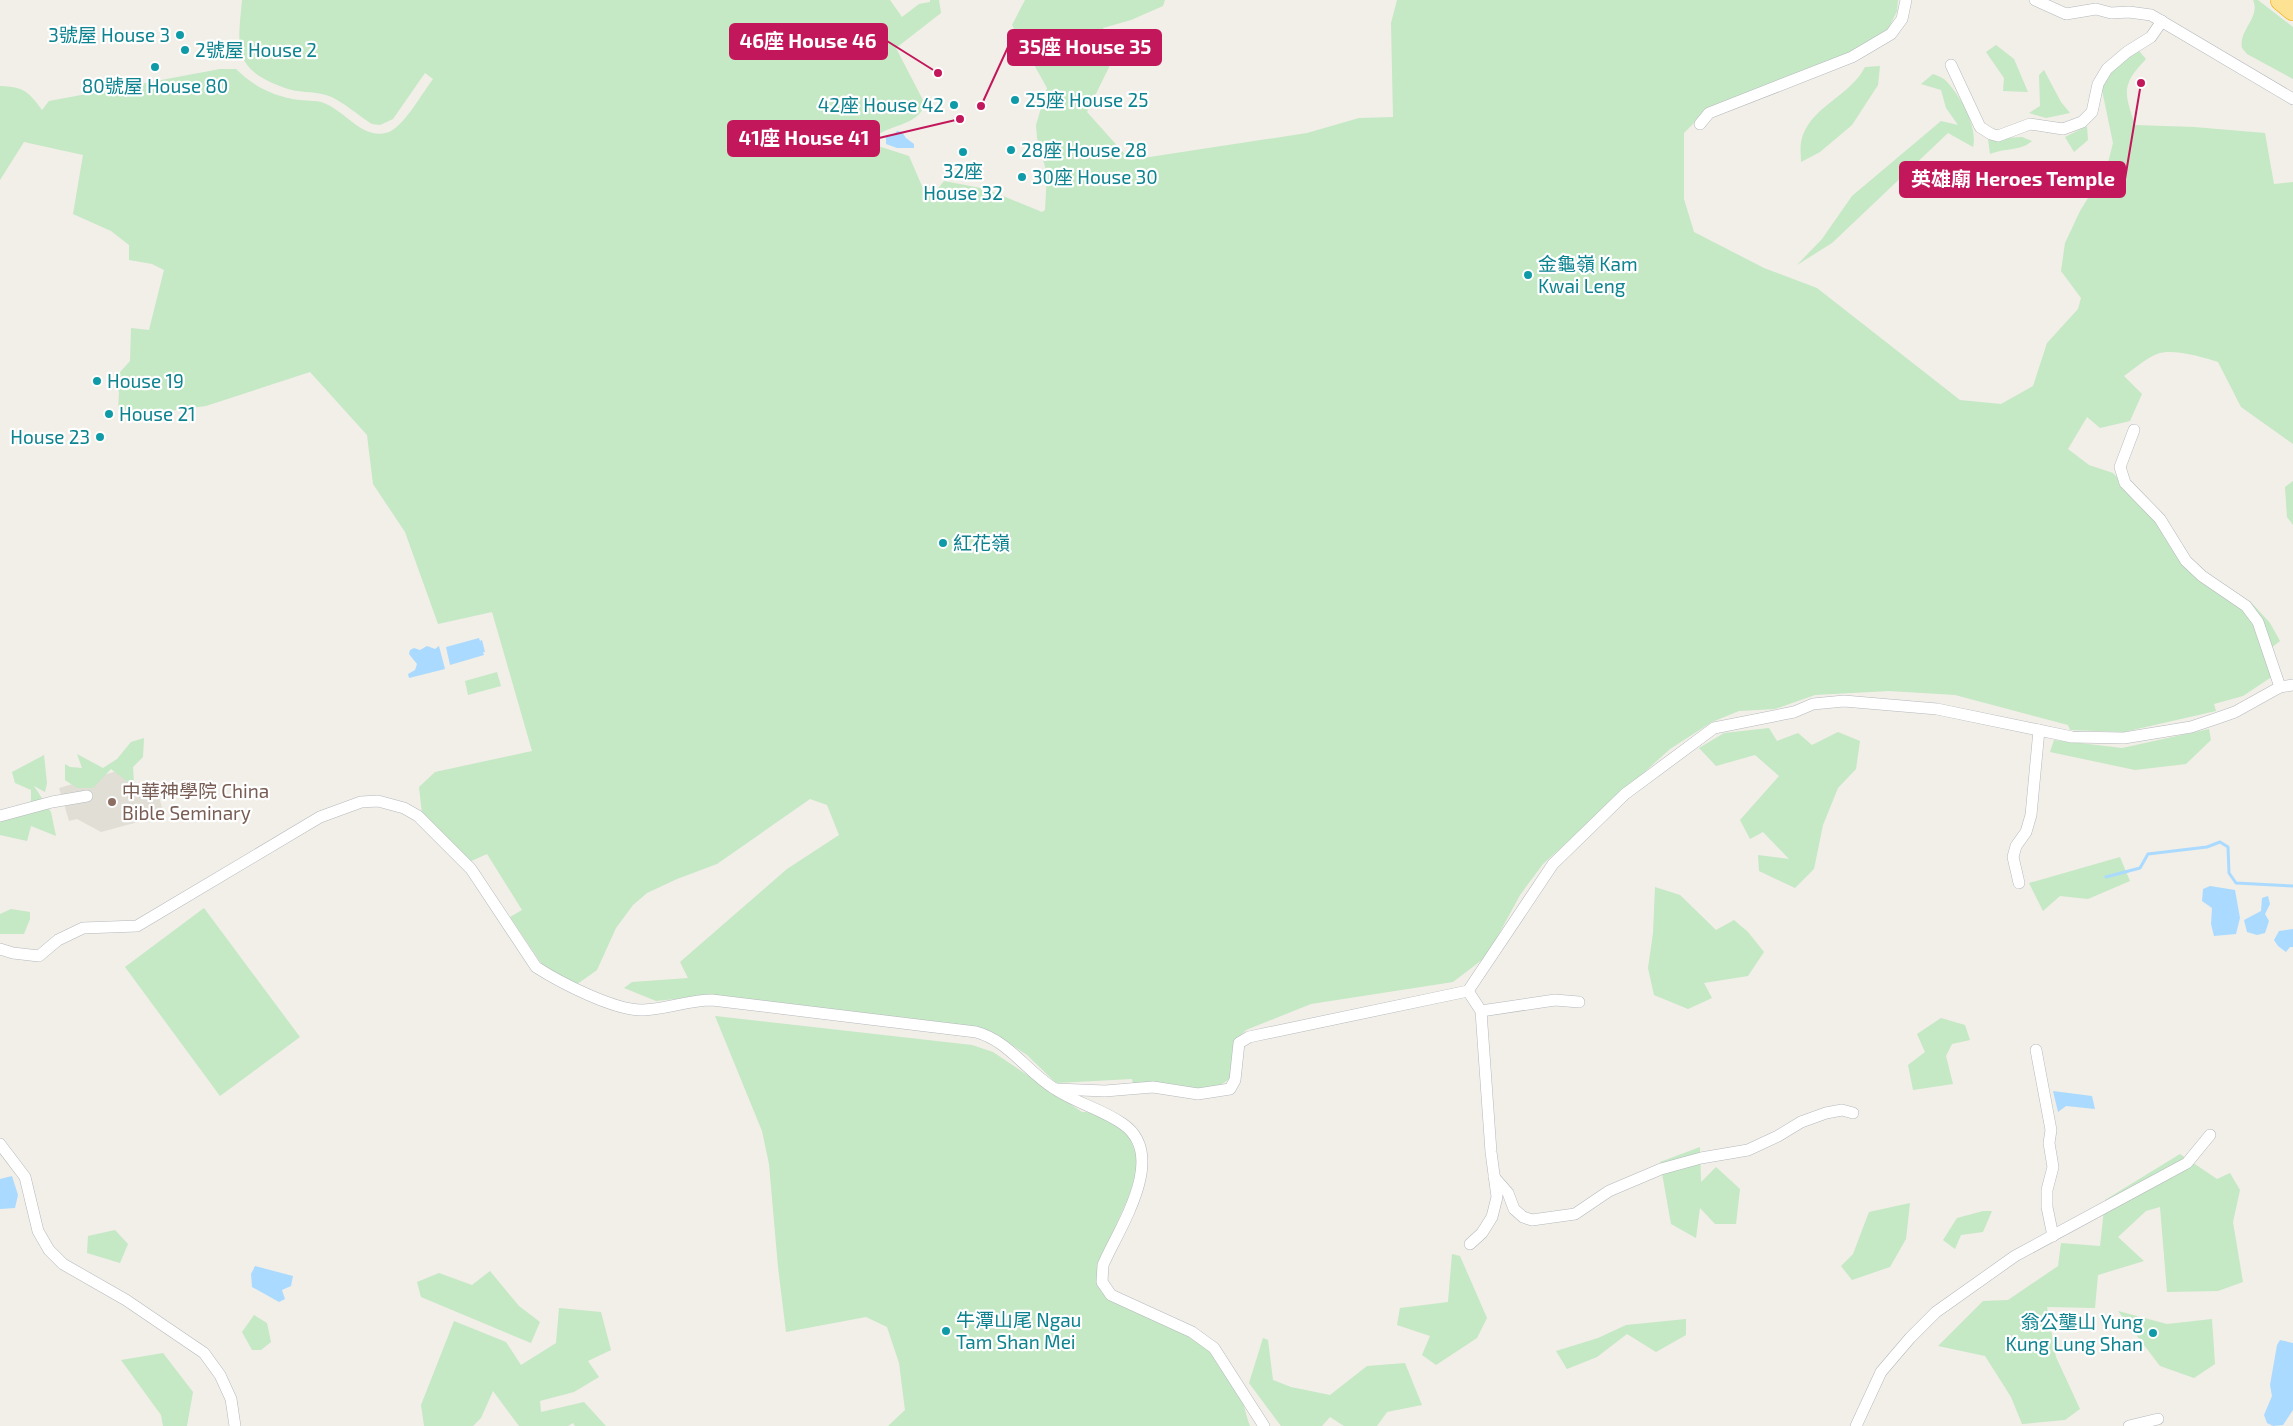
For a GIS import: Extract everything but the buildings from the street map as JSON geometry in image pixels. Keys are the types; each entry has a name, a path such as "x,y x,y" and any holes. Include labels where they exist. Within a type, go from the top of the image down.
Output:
{"highway":[{"path":"2281,0 2293,10"}],"street":[{"path":"1700,124 1709,113 1852,57 1891,34 1902,19 1906,0"},
{"path":"2035,0 2060,13 2070,14 2096,9 2111,13 2142,13 2162,22 2293,99"},
{"path":"1951,65 1980,127 1991,134 1998,136 2030,124 2063,129 2082,122 2092,112 2098,84 2107,70 2127,52 2151,37 2162,22"},
{"path":"2134,430 2120,467 2124,483 2160,519 2186,561 2202,576 2246,606 2258,622 2280,687"},
{"path":"1055,1089 1105,1090 1153,1087 1198,1094 1230,1089 1235,1080 1239,1043 1249,1037 1468,991 1553,864 1625,794 1714,728 1794,712 1813,704 1844,701 1936,709 2072,737 2124,738 2191,727 2235,712 2280,687 2293,686"},
{"path":"2018,883 2013,857 2016,846 2026,832 2031,815 2040,730"},
{"path":"0,816 52,802 87,796"},
{"path":"0,949 13,953 39,956 58,940 83,928 94,926 127,928 137,926 320,818 361,802 378,801 404,808 418,816 471,869 536,966 548,975 613,1004 630,1010 646,1010 681,1002 712,1000 967,1030 990,1036 1001,1043 1055,1089 1123,1124 1135,1135 1141,1148 1142,1167 1136,1194 1101,1270 1102,1282 1106,1290 1115,1298 1185,1328 1209,1343 1224,1360 1264,1426"},
{"path":"1468,991 1481,1011 1497,1197 1492,1217 1482,1232 1470,1244"},
{"path":"1481,1011 1555,1000 1580,1002"},
{"path":"2036,1050 2051,1130 2049,1143 2053,1168 2047,1190 2047,1208 2053,1236"},
{"path":"1494,1177 1508,1193 1514,1209 1523,1217 1532,1220 1575,1214 1609,1191 1661,1169 1701,1158 1748,1150 1778,1136 1801,1122 1826,1114 1842,1110 1853,1113"},
{"path":"1856,1426 1881,1372 1910,1338 1936,1312 2015,1256 2187,1163 2210,1135"},
{"path":"0,1144 25,1177 38,1231 49,1250 63,1264 126,1300 204,1353 220,1375 231,1399 235,1426"},
{"path":"2129,1426 2158,1419"}],"shaded area":[{"name":"中華神學院 China Bible Seminary","path":"124,769 130,789 155,782 164,815 101,832 77,819 69,821 59,788"}],"green space":[{"path":"242,0 890,0 902,17 919,4 930,2 930,0 939,0 941,13 896,48 925,104 921,112 915,117 878,135 872,140 872,144 909,156 925,193 932,196 944,181 986,189 1042,212 1045,210 1047,174 1037,138 1036,125 1047,88 1012,25 1025,0 1165,0 1163,6 1131,20 1103,28 1115,55 1087,112 1130,160 1307,133 1359,118 1393,117 1391,23 1397,0 1898,0 1897,11 1886,34 1842,62 1706,111 1684,133 1684,199 1694,232 1764,268 1817,288 1960,400 2001,404 2033,386 2047,343 2078,309 2081,298 2061,271 2065,243 2080,211 2107,167 2113,143 2102,90 2107,73 2134,45 2146,59 2132,76 2127,89 2127,96 2135,125 2194,127 2265,133 2274,184 2293,182 2293,444 2241,407 2218,362 2188,354 2163,352 2144,361 2124,376 2142,394 2130,421 2100,428 2087,417 2068,449 2089,465 2113,473 2154,514 2192,572 2234,602 2250,601 2270,623 2280,641 2266,652 2273,676 2243,696 2214,704 2216,711 2124,732 2070,730 2068,725 1955,695 1889,691 1815,695 1775,709 1739,711 1712,722 1670,749 1543,864 1520,895 1487,956 1453,982 1311,1004 1246,1030 1234,1042 1232,1077 1218,1087 1135,1093 1132,1079 1056,1083 1027,1055 997,1035 714,995 656,1001 624,988 632,982 688,978 680,962 787,869 839,835 827,805 810,799 717,864 647,893 633,905 616,928 597,970 576,985 543,966 510,917 522,910 487,854 469,862 422,814 419,787 435,772 532,751 492,612 438,624 405,532 373,484 367,435 310,372 206,406 139,415 129,419 118,410 119,392 113,380 130,361 131,328 149,330 164,270 152,264 129,260 129,245 111,231 73,214 83,155 24,142 0,180 0,86 25,91 42,110 49,101 220,69 236,69 250,81 265,90 291,99 323,103 334,108 356,125 372,133 380,134 395,129 401,123 433,79 425,73 393,119 380,125 372,124 331,97 290,90 267,81 255,73 242,55 239,31"},
{"path":"2253,0 2258,0 2293,27 2293,79 2247,54 2242,48 2243,35 2254,13 2255,6"},
{"path":"1996,45 2014,59 2028,92 2003,91 2004,78 1986,52"},
{"path":"1880,66 1878,85 1852,125 1820,152 1801,162 1801,142 1805,130 1812,120 1850,86 1865,67"},
{"path":"2044,70 2061,102 2070,113 2046,118 2029,113 2040,106 2039,75"},
{"path":"1933,74 1946,81 1963,104 1971,122 1974,139 1973,147 1948,133 1832,243 1797,265 1822,239 1852,196 1941,121 1958,125 1946,108 1941,90 1921,84"},
{"path":"2087,126 2088,140 2074,152 2065,137"},
{"path":"2022,137 2032,141 2018,148 1990,154 1988,139"},
{"path":"2293,481 2293,525 2287,517 2285,487"},
{"path":"497,672 501,686 468,695 465,681"},
{"path":"1769,728 1777,741 1798,733 1812,745 1838,732 1860,741 1856,769 1838,788 1823,825 1814,869 1795,888 1759,871 1758,855 1789,859 1763,832 1750,839 1740,820 1779,776 1755,755 1716,766 1699,748 1724,733"},
{"path":"2209,729 2211,740 2186,764 2135,770 2050,752 2054,740 2122,748"},
{"path":"144,738 143,757 133,767 134,783 132,785 111,769 93,788 77,788 65,780 65,764 70,767 82,768 77,754 103,768 117,759 131,742"},
{"path":"44,755 47,783 45,792 34,786 51,812 56,836 31,826 27,841 0,835 0,820 6,820 31,801 31,790 15,783 12,772"},
{"path":"2120,857 2130,881 2088,899 2060,896 2043,911 2029,883"},
{"path":"1655,887 1680,895 1716,930 1734,920 1748,932 1764,952 1748,976 1704,983 1712,998 1688,1009 1654,995 1648,968 1653,933"},
{"path":"204,908 300,1037 220,1096 125,967"},
{"path":"11,909 30,912 30,919 24,934 0,934 0,914"},
{"path":"715,1016 972,1045 993,1052 1082,1112 1111,1113 1136,1128 1130,1139 1139,1162 1129,1196 1097,1267 1111,1299 1183,1332 1199,1342 1214,1355 1227,1369 1237,1386 1250,1426 888,1426 905,1410 899,1363 887,1327 866,1317 786,1332 769,1164 762,1131"},
{"path":"1941,1018 1965,1025 1970,1040 1952,1044 1946,1056 1953,1084 1913,1090 1908,1065 1925,1052 1917,1034"},
{"path":"1700,1147 1701,1182 1716,1167 1740,1189 1736,1224 1715,1224 1700,1208 1696,1238 1671,1224 1660,1162"},
{"path":"2180,1154 2217,1179 2230,1173 2240,1190 2233,1222 2243,1282 2218,1291 2167,1292 2160,1207 2146,1211 2118,1237 2144,1261 2098,1275 2095,1308 2047,1307 2056,1357 2080,1409 2065,1420 2022,1424 2011,1397 1985,1356 1938,1346 1983,1301 2008,1300 2058,1266 2061,1243 2100,1246 2105,1200"},
{"path":"1910,1203 1906,1239 1890,1267 1852,1280 1841,1266 1853,1254 1869,1212"},
{"path":"1983,1211 1992,1211 1983,1232 1961,1235 1955,1249 1943,1240 1957,1218"},
{"path":"115,1230 128,1244 120,1263 87,1253 88,1236"},
{"path":"1452,1254 1460,1256 1487,1318 1477,1338 1436,1365 1422,1355 1430,1336 1397,1325 1400,1308 1448,1302"},
{"path":"490,1271 519,1306 540,1322 531,1343 421,1297 417,1282 439,1273 472,1285"},
{"path":"559,1308 601,1312 611,1350 588,1361 599,1377 574,1392 540,1401 541,1412 584,1402 606,1426 575,1426 573,1423 568,1426 519,1426 493,1391 481,1418 473,1426 424,1426 421,1405 454,1321 506,1342 521,1365 556,1343"},
{"path":"2118,1311 2167,1324 2212,1319 2215,1364 2194,1378 2160,1366"},
{"path":"254,1315 267,1323 271,1342 261,1350 252,1350 242,1332"},
{"path":"1686,1319 1686,1335 1656,1352 1627,1334 1597,1357 1567,1369 1556,1351 1598,1338 1626,1325"},
{"path":"1263,1338 1268,1340 1273,1380 1291,1387 1330,1395 1367,1366 1405,1363 1422,1405 1387,1412 1377,1426 1344,1426 1330,1417 1322,1426 1281,1426 1249,1383"},
{"path":"163,1353 193,1392 187,1426 163,1426 161,1415 121,1360"}],"water":[{"path":"897,131 902,132 914,144 914,148 897,148 886,144 886,137 892,136"},
{"path":"479,638 480,641 482,640 484,655 450,665 446,647"},
{"path":"427,646 435,649 439,646 445,669 409,678 408,674 415,670 417,664 409,654 410,650 414,648 420,650"},
{"path":"2210,886 2235,890 2240,918 2236,934 2214,936 2211,924 2212,908 2202,901 2203,889"},
{"path":"2268,896 2270,904 2265,914 2269,921 2265,933 2257,935 2247,932 2244,920 2261,911 2262,898"},
{"path":"2293,929 2293,947 2290,947 2286,952 2274,940 2279,931"},
{"path":"2053,1091 2092,1096 2095,1109 2066,1106 2058,1112"},
{"path":"12,1176 18,1195 15,1208 0,1209 0,1179"},
{"path":"255,1266 293,1276 291,1286 282,1290 285,1299 279,1302 252,1287 251,1274"},
{"path":"2280,1340 2293,1343 2293,1410 2283,1425 2273,1426 2267,1423 2264,1415 2272,1396 2270,1385 2277,1345"}],"waterway":[{"path":"2106,877 2140,868 2148,854 2207,847 2220,842 2228,847 2229,873 2236,883 2293,886"}],"place":[{"name":"3號屋 House 3","path":"180,35"},
{"name":"2號屋 House 2","path":"185,50"},
{"name":"80號屋 House 80","path":"155,67"},
{"name":"46座 House 46","path":"938,73"},
{"name":"英雄廟 Heroes Temple","path":"2141,83"},
{"name":"25座 House 25","path":"1015,100"},
{"name":"42座 House 42","path":"954,105"},
{"name":"35座 House 35","path":"981,106"},
{"name":"41座 House 41","path":"960,119"},
{"name":"28座 House 28","path":"1011,150"},
{"name":"32座 House 32","path":"963,152"},
{"name":"30座 House 30","path":"1022,177"},
{"name":"金龜嶺 Kam Kwai Leng","path":"1528,275"},
{"name":"House 19","path":"97,381"},
{"name":"House 21","path":"109,414"},
{"name":"House 23","path":"100,437"},
{"name":"紅花嶺","path":"943,543"},
{"name":"中華神學院 China Bible Seminary","path":"112,802"},
{"name":"牛潭山尾 Ngau Tam Shan Mei","path":"946,1331"},
{"name":"翁公壟山 Yung Kung Lung Shan","path":"2153,1333"}]}
